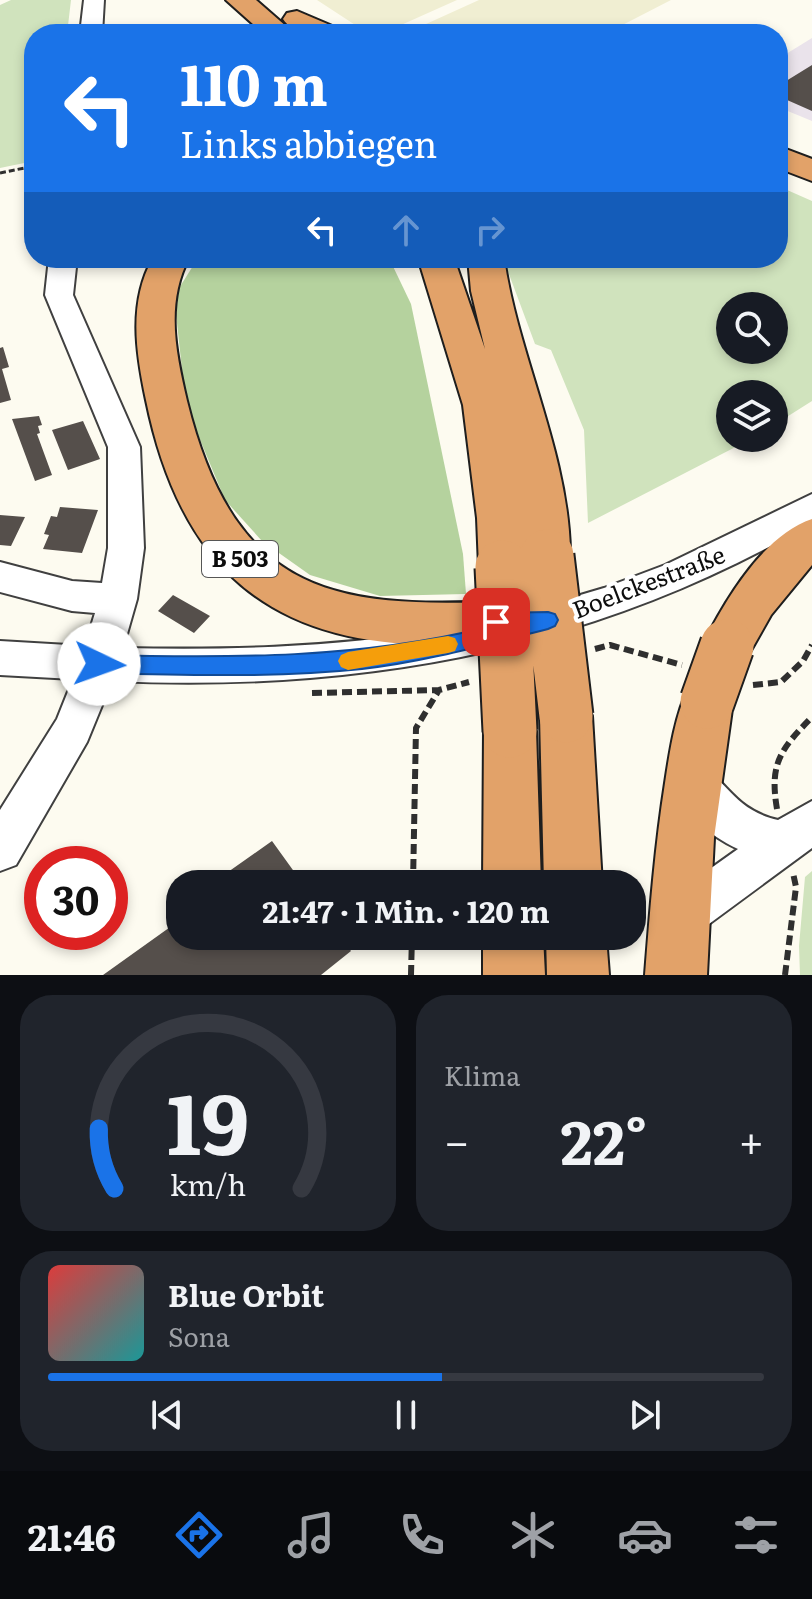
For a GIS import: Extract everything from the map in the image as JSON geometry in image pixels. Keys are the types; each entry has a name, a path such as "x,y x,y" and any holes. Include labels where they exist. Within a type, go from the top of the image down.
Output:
{"highway":[{"path":"239,0 288,24"},
{"path":"272,0 294,24"},
{"path":"788,160 812,171"},
{"name":"B 503","path":"166,268 160,281 156,330 168,411 183,465 217,534 257,576 290,596 363,619 469,622 548,620"},
{"path":"422,268 428,279 475,278"},
{"path":"456,268 475,278"},
{"path":"475,278 484,405 500,518 524,561 566,716 572,870"},
{"path":"676,975 691,781 717,674 760,587 812,537"},
{"path":"512,870 510,731 524,561"},
{"path":"513,950 514,975"},
{"path":"577,950 578,975"}],"street":[{"path":"92,24 94,0"},
{"path":"0,850 73,729 99,664 118,599 126,548 124,447 59,295 62,268"},
{"name":"Boelckestraße","path":"0,658 244,667 365,660 460,642 548,620 637,591 755,540 812,507"},
{"path":"0,577 72,596 118,599"},
{"path":"691,781 714,810 743,832 798,833"},
{"path":"678,919 798,833"}],"path":[{"path":"0,173 24,168"},
{"path":"582,653 610,645 753,685 781,682 803,661 812,645"},
{"path":"295,693 439,690 482,679"},
{"path":"413,870 416,728 439,690"},
{"path":"411,975 412,950"}],"shaded area":[{"path":"317,0 457,0 403,24 354,24"},
{"path":"479,0 671,0 624,24 426,24"},
{"path":"812,38 812,121 788,111 788,53"}],"green space":[{"path":"11,0 71,0 68,24 24,24 24,163 0,168 0,5"},
{"path":"788,190 812,201 812,401 788,416 788,380 716,380 716,452 726,452 588,523 584,430 551,350 535,344 507,268 788,268"},
{"path":"192,268 394,268 411,304 463,554 466,594 380,596 310,575 262,541 225,500 186,406 174,296"},
{"path":"812,871 812,975 800,975 799,946 805,877"}],"building":[{"path":"812,65 812,111 788,100 788,80"},
{"path":"3,347 9,367 2,369 11,400 0,403 0,348"},
{"path":"39,416 42,425 38,426 40,433 37,434 52,475 35,481 12,419"},
{"path":"83,421 100,459 68,470 52,430"},
{"path":"60,507 98,510 82,553 43,549 49,535 44,534 51,516 57,517"},
{"path":"0,515 25,517 11,546 0,545"},
{"path":"173,595 210,616 194,633 158,611"},
{"path":"272,841 293,870 231,870"},
{"path":"166,930 166,950 351,951 321,975 103,975"}],"slow traffic":[{"path":"348,661 448,644"}],"route":[{"path":"99,664 244,667 365,660 474,639 548,620 496,622"}]}
